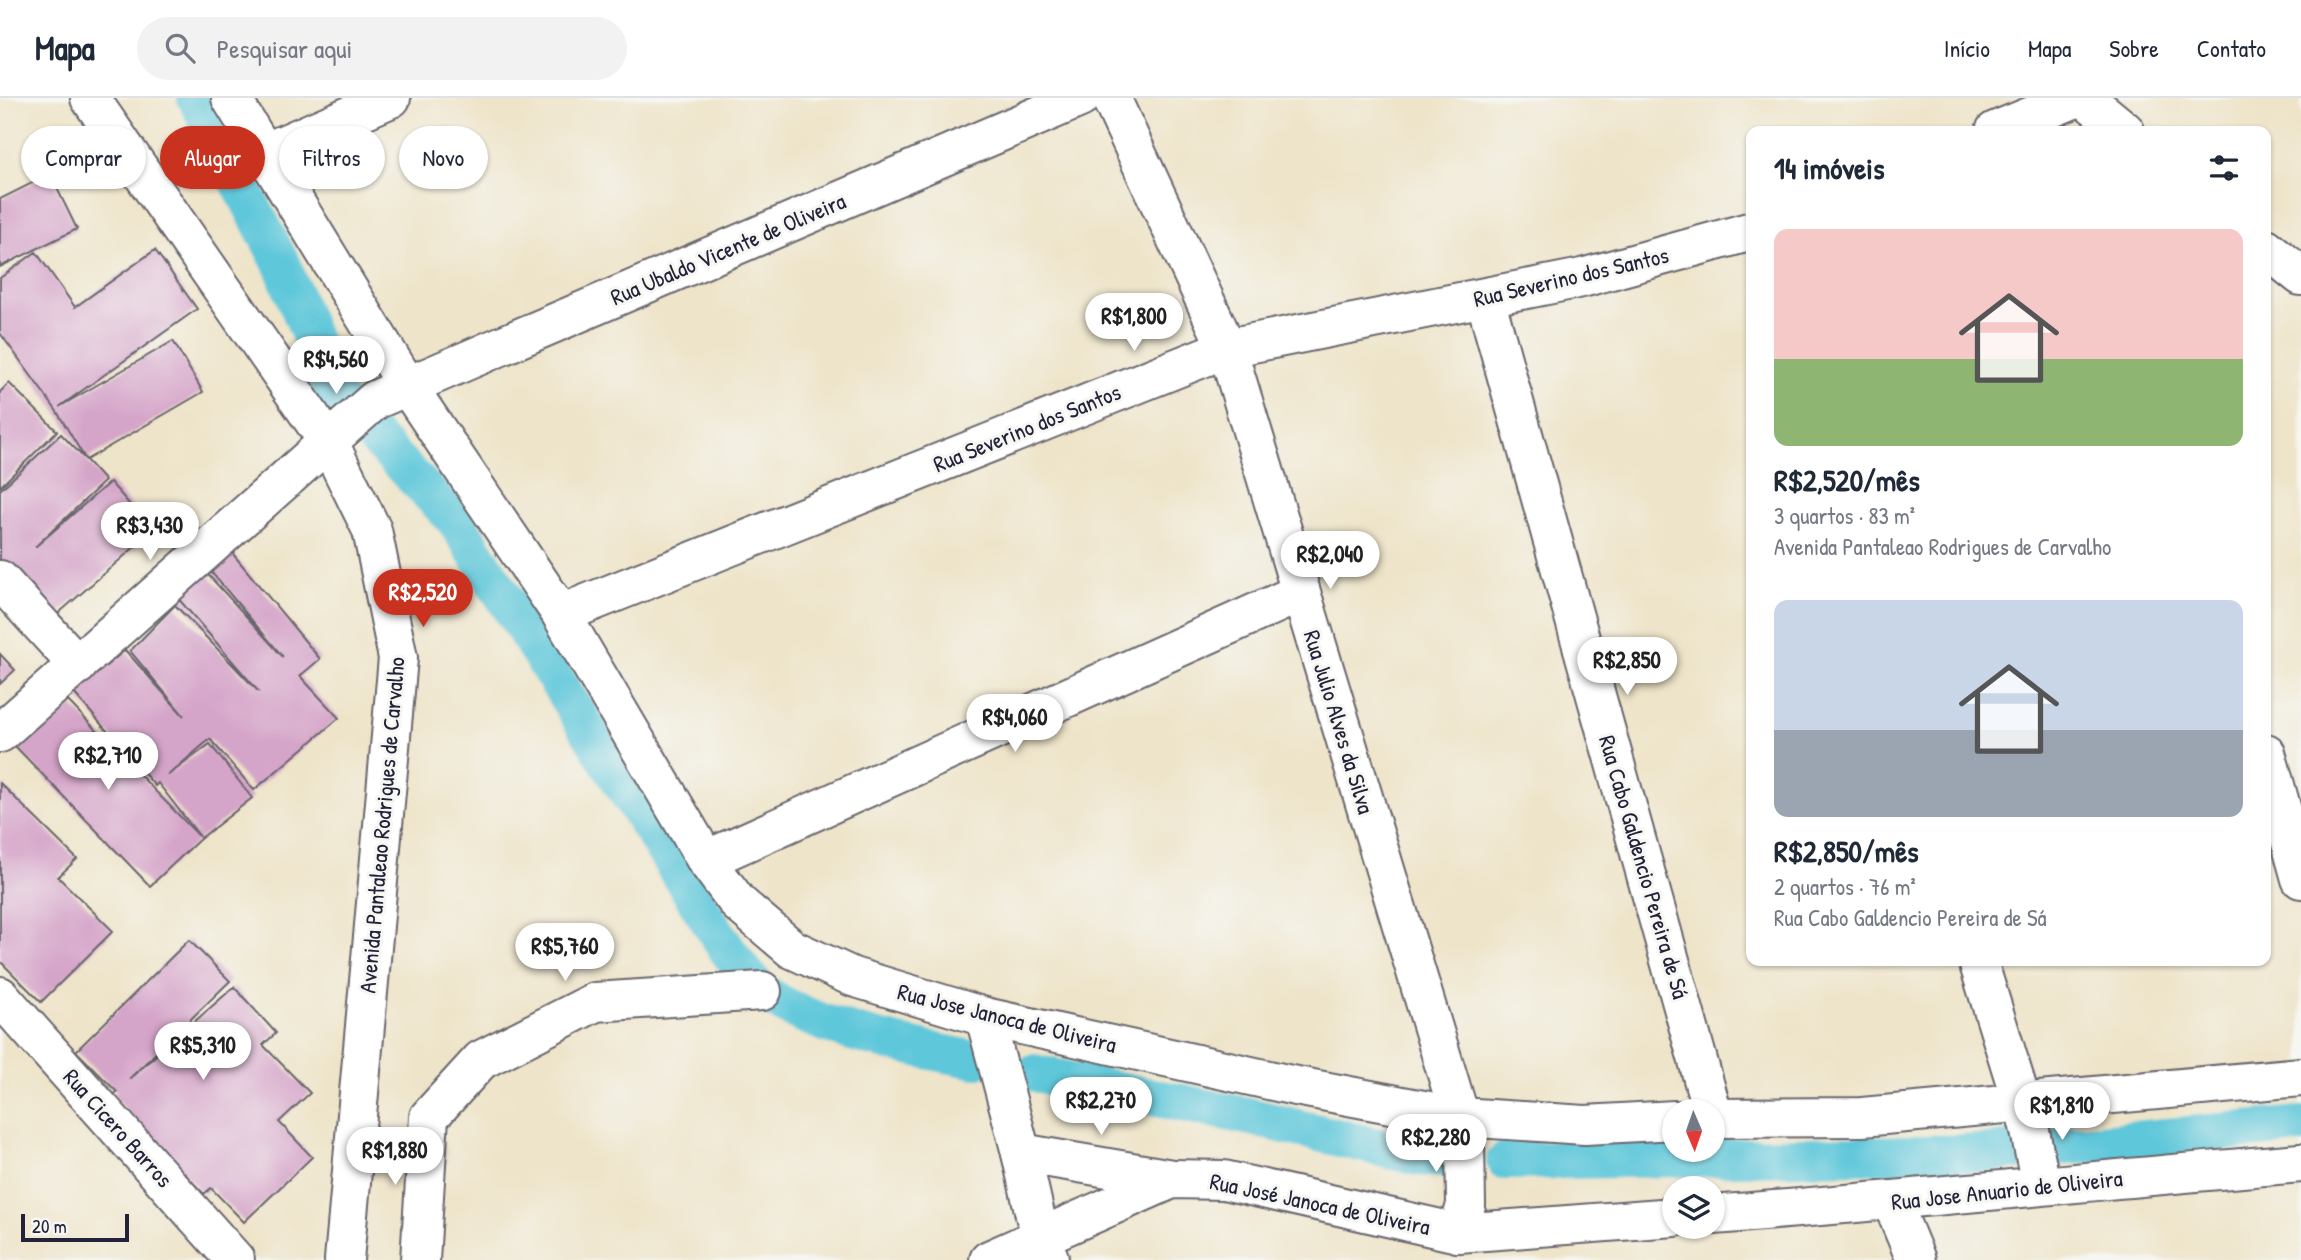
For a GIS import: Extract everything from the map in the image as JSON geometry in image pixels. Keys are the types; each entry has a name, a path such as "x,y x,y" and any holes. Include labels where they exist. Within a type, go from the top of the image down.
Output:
{"street":[{"name":"Avenida Pantaleao Rodrigues de Carvalho","path":"90,98 334,439 372,530 398,658 344,1260"},
{"path":"231,98 248,126"},
{"path":"265,153 391,98"},
{"name":"Rua Ubaldo Vicente de Oliveira","path":"391,394 1080,98"},
{"name":"Rua Julio Alves da Silva","path":"1111,98 1227,348 1463,1130 1465,1233"},
{"path":"2007,126 2076,98"},
{"path":"2084,98 2092,126"},
{"path":"2084,98 2119,126"},
{"path":"265,155 391,394 561,614"},
{"name":"Rua Severino dos Santos","path":"561,614 1227,348 1582,278 1746,233"},
{"path":"2271,252 2301,276"},
{"name":"Rua Cabo Galdencio Pereira de Sá","path":"1485,298 1709,1099"},
{"path":"0,733 334,439 391,394"},
{"path":"0,580 78,665"},
{"path":"706,860 1300,593"},
{"name":"Rua Jose Janoca de Oliveira","path":"561,614 706,860 738,903 792,949 989,1034 1291,1085 1463,1130 1662,1121"},
{"path":"2271,771 2301,879"},
{"path":"1980,966 2025,1114 2039,1177"},
{"path":"420,1260 429,1116 481,1060 595,1002 762,991"},
{"name":"Rua Cicero Barros","path":"0,996 235,1260"},
{"path":"989,1034 1045,1248"},
{"path":"1726,1115 2025,1114 2301,1077"},
{"path":"1017,1141 1172,1179"},
{"name":"Rua Jose Anuario de Oliveira","path":"1725,1213 1892,1202 2039,1177 2299,1168"},
{"name":"Rua José Janoca de Oliveira","path":"989,1260 1045,1248 1172,1179 1224,1180 1465,1233"},
{"path":"1892,1202 1916,1260"},
{"path":"1465,1233 1662,1218"}],"building":[{"path":"21,188 57,189 77,229 0,267 0,199"},
{"path":"155,250 197,309 59,407 173,341 203,392 86,460 56,410 0,333 0,278 36,252 75,307"},
{"path":"9,383 57,431 0,487 0,392"},
{"path":"61,434 105,481 35,547 110,482 153,531 52,619 0,567 0,490"},
{"path":"228,548 320,659 300,676 339,718 254,790 210,739 167,776 210,744 252,798 201,838 158,783 155,786 74,693 125,650 184,716 130,651 175,605 259,692 176,596 203,569 283,657 206,566"},
{"path":"0,654 15,670 0,684"},
{"path":"65,698 201,838 150,886 15,746"},
{"path":"0,783 77,859 58,877 113,931 41,1002 0,961"},
{"path":"189,940 230,981 129,1079 234,987 276,1033 263,1045 310,1093 279,1122 312,1157 244,1222 211,1188 204,1194 154,1143 113,1095 117,1092 76,1051"}],"waterway":[{"path":"196,98 283,267 334,396 455,520 728,951 749,978 763,992 785,1006 837,1027 894,1043 976,1060"},
{"path":"1034,1073 1256,1118 1419,1157 1450,1159"},
{"path":"2055,1147 2301,1125"},
{"path":"1505,1161 1986,1153 2020,1150"}]}
